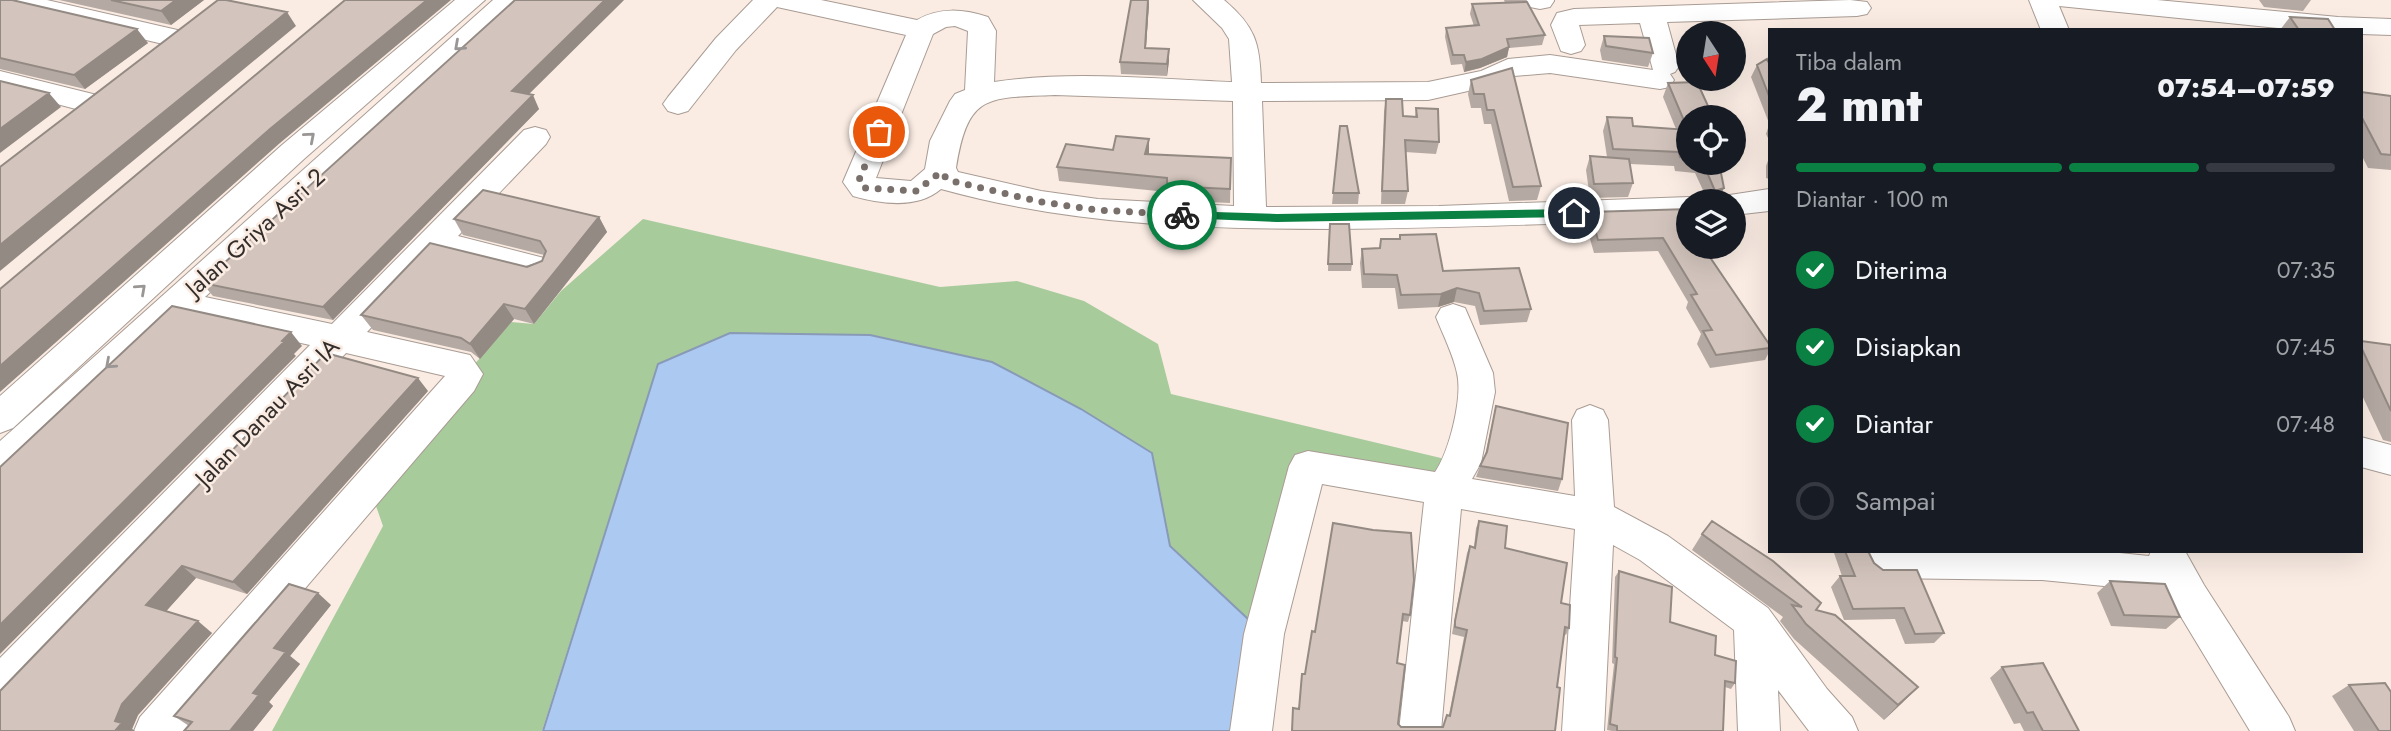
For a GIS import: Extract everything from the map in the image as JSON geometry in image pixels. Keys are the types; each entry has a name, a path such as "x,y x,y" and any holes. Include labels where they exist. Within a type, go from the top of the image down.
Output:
{"street":[{"path":"11,0 186,31 144,62"},
{"name":"Jalan Griya Asri 2","path":"0,418 293,152 471,0"},
{"name":"Jalan Griya Asri 2","path":"0,464 509,0"},
{"path":"678,104 726,44 768,0"},
{"path":"782,0 916,28 919,31 920,36 859,182 864,188 912,192 919,191 941,172"},
{"path":"1207,0 1231,18 1240,30 1245,44 1250,218"},
{"path":"2043,0 2054,28"},
{"path":"2067,0 2338,25 2391,27"},
{"path":"1571,45 1565,25 1570,18 1651,14 1861,12"},
{"path":"1651,14 1662,73 1550,64 1508,68 1489,78 1429,91 1247,92 1030,86 979,93 965,101 945,141 939,165 948,180 1041,202 1098,210 1250,218 1439,217 1676,208"},
{"path":"919,31 939,18 961,18 978,23 982,30 979,93"},
{"path":"0,80 101,94 61,126"},
{"name":"Jalan Danau Asri IA","path":"0,687 535,137"},
{"path":"1746,203 1768,200"},
{"path":"432,242 536,267"},
{"path":"155,731 462,381 465,374 458,365 177,303"},
{"path":"1420,731 1444,490 1462,463 1477,392 1475,373 1453,317"},
{"path":"1583,731 1595,516 1590,420"},
{"path":"2363,453 2391,460"},
{"path":"1251,731 1264,634 1308,466 1595,516 1654,548 1754,621 1812,703 1837,731"},
{"path":"1882,561 2172,564 2274,731"},
{"path":"1754,621 1759,731"}],"green space":[{"path":"643,219 940,287 1017,281 1084,301 1158,344 1171,394 1462,463 1444,490 1308,466 1264,634 1170,546 1152,453 992,362 870,335 730,333 658,364 542,731 272,731 383,526 369,486 511,322 534,324 561,291"}],"water":[{"path":"730,333 870,335 992,362 1081,409 1152,453 1170,546 1264,634 1251,731 543,731 658,364"}],"building":[{"path":"0,0 12,0 137,29 74,75 0,58"},
{"path":"111,0 176,0 161,11"},
{"path":"218,0 287,12 0,245 0,167"},
{"path":"345,0 427,0 270,129 0,366 0,289"},
{"path":"515,0 605,0 512,91 533,95 323,307 202,283"},
{"path":"1131,0 1148,0 1145,48 1169,49 1167,64 1120,62"},
{"path":"1527,2 1545,35 1507,39 1509,47 1482,59 1466,62 1464,55 1453,55 1446,28 1479,25 1472,4"},
{"path":"2290,17 2328,19 2334,28 2298,28"},
{"path":"1604,36 1649,38 1653,53 1606,46"},
{"path":"1767,59 1768,61 1768,93 1757,65"},
{"path":"1512,68 1541,186 1513,187 1494,110 1487,110 1484,94 1474,94 1471,80"},
{"path":"0,81 49,93 0,129"},
{"path":"1668,83 1676,83 1676,91 1701,91 1708,105 1677,105"},
{"path":"2363,92 2391,96 2391,155 2381,154 2363,120"},
{"path":"1386,99 1402,99 1403,116 1417,117 1416,108 1438,109 1439,142 1405,140 1408,191 1382,191"},
{"path":"1607,117 1632,118 1633,126 1676,129 1676,152 1613,149"},
{"path":"1340,126 1347,126 1359,193 1333,193"},
{"path":"1116,136 1149,139 1145,154 1231,158 1230,189 1167,186 1167,178 1057,167 1066,144 1113,150"},
{"path":"1590,156 1629,159 1633,183 1594,184"},
{"path":"1708,175 1721,175 1724,188 1714,189"},
{"path":"483,190 599,217 525,309 504,304 470,344 461,338 361,315 430,243 527,267 542,261 546,251 540,241 454,219"},
{"path":"1676,209 1676,259 1711,259 1768,343 1768,348 1716,355 1703,331 1712,330 1691,295 1697,294 1663,238 1598,240 1590,212"},
{"path":"1330,224 1349,224 1352,264 1328,264"},
{"path":"1436,234 1443,271 1519,268 1531,309 1484,311 1479,293 1457,288 1441,294 1401,295 1397,275 1364,274 1362,249 1380,248 1381,239 1400,239 1400,235"},
{"path":"172,306 291,332 0,625 0,467"},
{"path":"2363,341 2391,345 2391,411 2363,351"},
{"path":"326,353 418,378 233,582 182,566 146,605 198,621 122,704 115,721 122,723 115,731 0,731 0,691"},
{"path":"1496,406 1568,423 1562,479 1480,466 1487,452"},
{"path":"1479,521 1507,526 1505,548 1567,563 1561,603 1570,605 1569,628 1565,627 1557,687 1560,688 1555,731 1292,731 1293,708 1299,709 1302,674 1305,674 1312,631 1315,632 1333,523 1411,533 1414,580 1410,615 1403,614 1397,663 1405,665 1398,724 1401,727 1443,727 1447,715 1450,716 1467,630 1455,627 1455,621 1470,546 1475,548"},
{"path":"1712,521 1773,561 1821,603 1816,610 1835,615 1918,687 1898,705 1806,624 1792,605 1802,607 1702,534"},
{"path":"1846,553 1869,553 1874,563 1883,570 1917,570 1944,633 1915,634 1904,608 1853,609 1840,576 1855,576"},
{"path":"1619,571 1672,587 1670,622 1716,636 1715,655 1736,661 1735,683 1725,681 1723,731 1617,731 1617,726 1610,724 1617,658"},
{"path":"2110,581 2165,584 2180,617 2124,615"},
{"path":"289,584 318,593 274,648 286,652 253,693 259,695 230,731 184,731 192,722 174,716"},
{"path":"2043,663 2079,731 2043,731 2033,712 2027,713 2002,667"},
{"path":"2385,683 2391,692 2391,731 2379,731 2349,685"}],"way so far":[{"path":"879,132 859,180 864,188 912,192 921,189 941,172 948,180 1041,202 1098,210 1182,215"}],"route":[{"path":"1182,215 1277,218 1574,213"}]}
